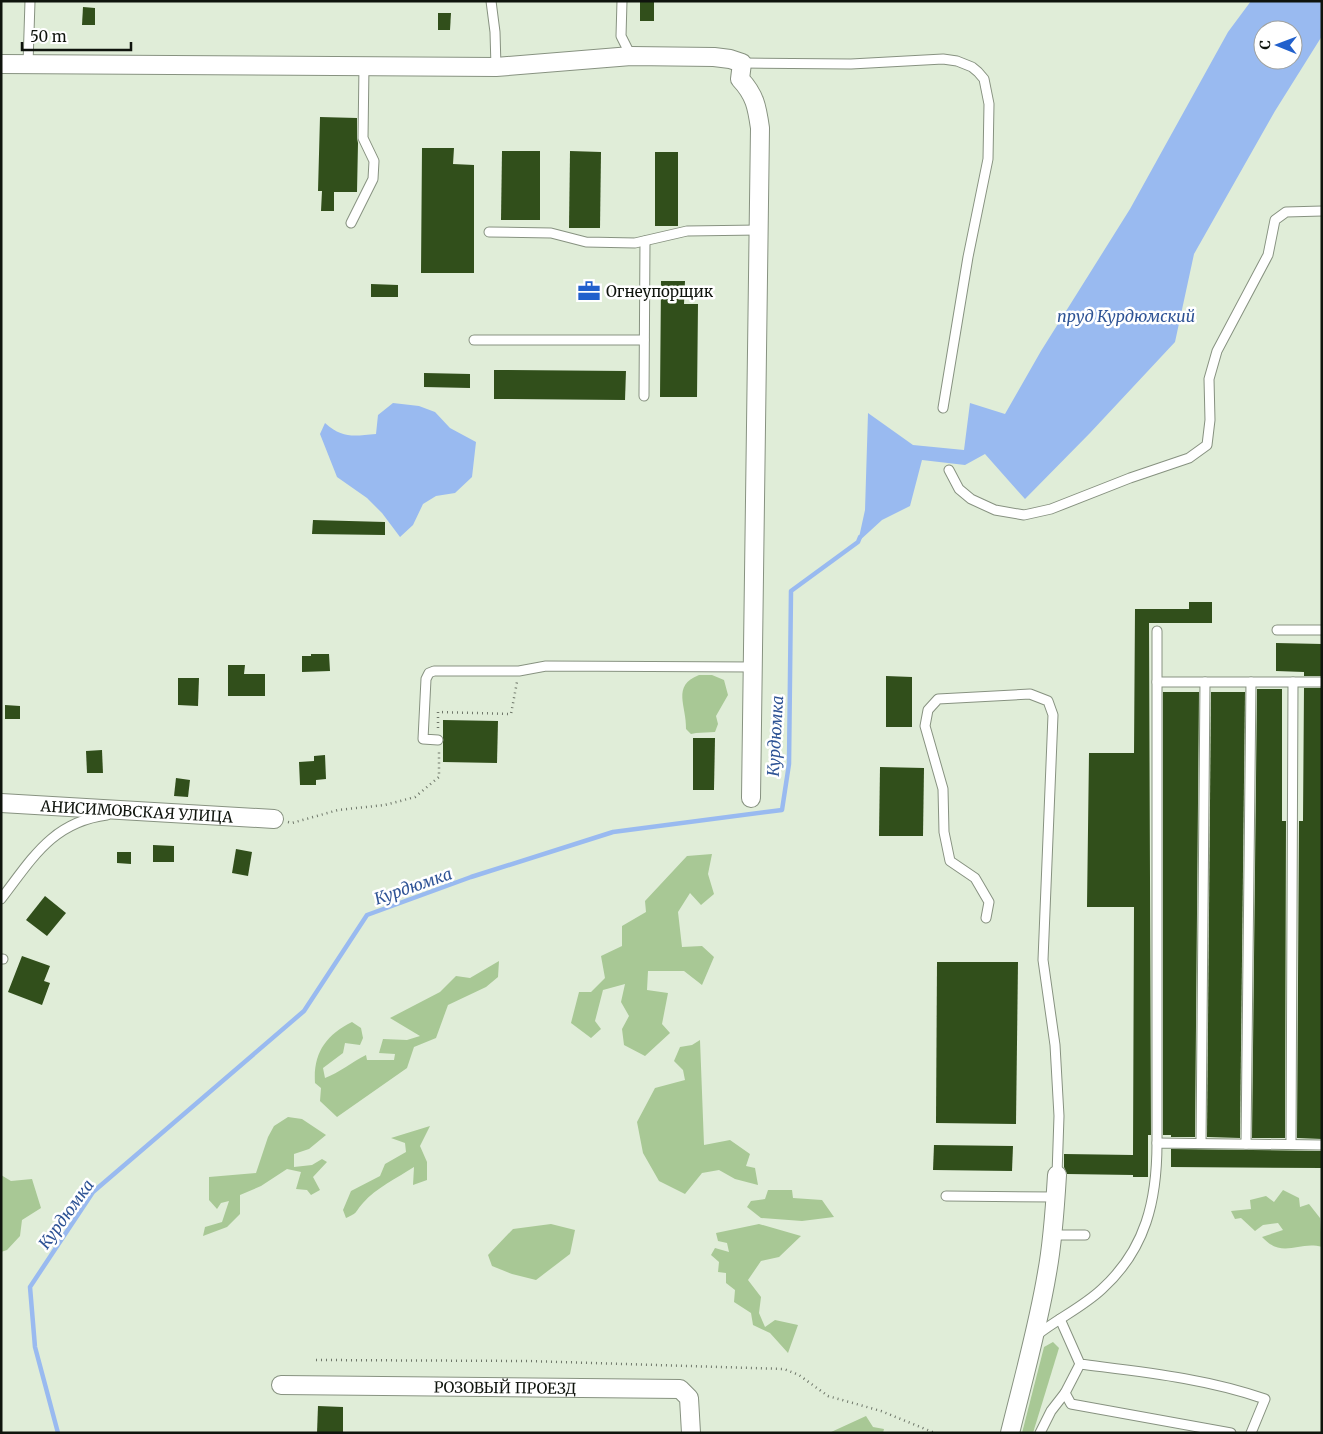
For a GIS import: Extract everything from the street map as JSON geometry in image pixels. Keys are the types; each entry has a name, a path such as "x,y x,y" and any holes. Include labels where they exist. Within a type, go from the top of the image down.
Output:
{"street":[{"path":"1,64 496,67 631,56 714,57 742,63 740,79 750,90 757,106 760,128 751,798"},
{"name":"АНИСИМОВСКАЯ УЛИЦА","path":"1,803 274,819"},
{"path":"1010,1433 1048,1272 1057,1175"},
{"name":"РОЗОВЫЙ ПРОЕЗД","path":"281,1385 680,1388 688,1398 691,1433"}],"lane":[{"path":"28,64 30,1"},
{"path":"491,1 495,32 496,67"},
{"path":"622,1 621,36 631,56"},
{"path":"742,63 852,64 943,59 957,61 972,67 984,80 989,104 988,159 968,257 943,408"},
{"path":"352,223 373,179 374,161 363,138 364,66"},
{"path":"949,470 959,490 971,499 995,510 1024,515 1051,509 1130,478 1189,458 1207,445 1210,420 1209,379 1217,351 1268,255 1275,220 1286,212 1322,211"},
{"path":"489,232 551,233 586,242 645,242 687,231 759,230"},
{"path":"644,396 645,242"},
{"path":"474,340 644,340"},
{"path":"1278,630 1322,630"},
{"path":"1034,1337 1101,1290 1121,1270 1146,1226 1154,1197 1157,1173 1157,631"},
{"path":"438,740 423,739 426,679 429,673 434,671 519,670 546,666 754,667"},
{"path":"1158,682 1322,682"},
{"path":"1201,1143 1205,682"},
{"path":"1246,1144 1251,682"},
{"path":"1292,1144 1293,682"},
{"path":"986,918 989,902 975,878 950,861 944,832 943,789 926,726 928,710 938,699 1030,694 1048,701 1054,715 1043,960 1055,1044 1058,1116 1057,1175"},
{"path":"1,899 40,848 57,832 74,824 102,816 137,812"},
{"path":"1157,1143 1322,1144"},
{"path":"946,1196 1055,1197"},
{"path":"1052,1235 1085,1235"},
{"path":"1060,1318 1080,1364"},
{"path":"1040,1433 1051,1411 1065,1393 1080,1364"},
{"path":"1080,1364 1169,1375 1238,1390 1265,1399 1251,1433"},
{"path":"1065,1393 1071,1404 1231,1433"}],"path":[{"path":"274,819 292,823 338,810 385,805 415,797 439,777 438,712 511,714 519,670"}],"green space":[{"path":"699,675 712,675 724,680 728,695 716,716 718,724 715,732 691,734 686,729 682,698 685,685"},
{"path":"712,854 708,874 714,894 701,905 690,893 678,912 682,947 702,946 714,957 702,985 684,971 648,971 647,990 668,993 662,1024 670,1033 645,1056 624,1045 622,1029 629,1016 621,1002 625,984 603,990 595,1021 601,1029 591,1038 571,1023 579,992 591,992 605,978 601,956 622,946 622,926 646,912 645,901 687,856"},
{"path":"499,961 498,977 486,987 448,1005 436,1038 414,1047 407,1068 337,1117 320,1101 321,1088 315,1083 316,1063 323,1046 335,1033 352,1022 361,1028 363,1038 360,1045 345,1043 343,1053 323,1068 325,1078 366,1055 367,1060 394,1060 395,1054 379,1053 383,1039 407,1040 420,1036 390,1018 440,992 456,976 470,978"},
{"path":"700,1040 704,1145 730,1140 750,1154 746,1166 755,1168 758,1185 735,1179 719,1170 702,1173 685,1194 659,1181 643,1153 637,1122 655,1088 685,1080 683,1070 674,1061 680,1047 692,1045"},
{"path":"288,1117 302,1119 326,1135 309,1149 294,1154 294,1167 312,1165 322,1159 327,1162 313,1177 320,1190 311,1195 307,1190 296,1189 301,1172 287,1169 261,1186 240,1195 240,1214 227,1227 203,1236 205,1227 222,1222 229,1201 221,1203 217,1209 209,1200 209,1177 256,1173 268,1137 274,1126"},
{"path":"430,1126 420,1146 427,1162 427,1180 413,1185 414,1167 374,1193 355,1213 346,1218 343,1210 351,1191 380,1176 385,1164 406,1152 405,1143 391,1138"},
{"path":"1,1175 11,1181 32,1179 41,1208 22,1220 20,1236 7,1250 1,1252"},
{"path":"768,1190 792,1190 793,1198 822,1200 834,1217 802,1221 761,1218 747,1207 751,1201 765,1199"},
{"path":"1283,1190 1299,1198 1300,1207 1309,1204 1320,1218 1322,1247 1277,1247 1262,1237 1283,1230 1278,1223 1263,1225 1255,1231 1241,1218 1235,1219 1231,1211 1251,1209 1250,1200 1266,1196 1274,1202"},
{"path":"551,1224 575,1230 570,1254 536,1280 512,1274 492,1266 488,1255 513,1229"},
{"path":"759,1224 801,1236 779,1257 761,1261 748,1280 761,1297 759,1313 765,1327 775,1320 798,1325 788,1353 770,1333 753,1325 751,1313 734,1302 735,1290 726,1283 726,1273 718,1272 719,1262 711,1255 715,1248 729,1252 727,1243 718,1241 716,1233"},
{"path":"1053,1342 1059,1348 1033,1433 1022,1433 1044,1347"},
{"path":"866,1416 873,1427 884,1429 883,1433 829,1433"}],"water":[{"name":"пруд Курдюмский","path":"1251,1 1322,1 1322,36 1303,66 1303,20 1253,20 1253,70 1301,70 1275,111 1194,254 1175,342 1025,499 985,454 965,465 922,460 910,506 882,520 858,542 865,510 868,413 913,445 964,450 970,403 1005,414 1041,351 1130,209 1228,32"},
{"path":"393,403 419,406 435,412 450,428 476,442 472,477 455,493 436,496 423,504 413,525 400,537 382,513 367,498 337,477 320,434 325,423 343,434 355,436 376,434 378,415"}],"building":[{"path":"640,1 654,1 654,21 640,21"},
{"path":"83,7 95,8 95,25 82,25"},
{"path":"438,13 451,13 450,30 438,30"},
{"path":"320,117 357,118 357,192 334,192 334,211 321,211 322,191 318,191"},
{"path":"422,148 454,148 453,164 474,165 474,273 421,273"},
{"path":"502,151 540,151 540,220 501,220"},
{"path":"570,151 601,152 600,228 569,228"},
{"path":"655,152 678,152 678,226 655,226"},
{"path":"661,281 685,281 684,304 698,304 697,397 660,397"},
{"path":"371,284 398,285 398,297 371,297"},
{"path":"494,370 626,371 625,400 494,399"},
{"path":"424,373 470,374 470,388 424,387"},
{"path":"313,520 385,522 385,535 312,534"},
{"path":"1189,602 1212,602 1212,623 1149,623 1151,1135 1148,1135 1148,1177 1067,1174 1064,1167 1064,1154 1133,1155 1134,907 1087,907 1089,753 1134,753 1135,609 1189,609"},
{"path":"1276,643 1322,644 1322,676 1304,676 1304,672 1276,671"},
{"path":"311,654 329,654 330,671 302,672 302,656 311,656"},
{"path":"228,665 245,665 244,674 265,674 265,696 228,696"},
{"path":"886,676 912,677 912,727 886,727"},
{"path":"178,678 199,678 198,706 178,705"},
{"path":"1304,688 1322,688 1322,1139 1297,1138 1299,821 1303,821"},
{"path":"1257,689 1282,689 1282,821 1286,821 1285,1138 1252,1138"},
{"path":"1163,692 1199,692 1195,1137 1163,1135"},
{"path":"1211,692 1245,692 1240,1138 1207,1137"},
{"path":"5,705 20,706 20,719 5,719"},
{"path":"443,720 498,721 497,763 443,762"},
{"path":"693,738 715,738 714,790 693,790"},
{"path":"102,750 103,773 87,773 86,751"},
{"path":"325,755 326,779 316,780 316,785 300,785 299,762 314,761 314,756"},
{"path":"880,767 924,768 923,836 879,836"},
{"path":"176,778 190,780 188,797 174,796"},
{"path":"153,845 174,846 174,862 153,862"},
{"path":"236,849 252,852 248,876 232,873"},
{"path":"117,852 131,852 131,864 117,863"},
{"path":"45,896 66,913 47,936 26,920"},
{"path":"22,956 50,966 44,981 50,983 42,1005 8,992"},
{"path":"937,962 1018,962 1016,1124 936,1123"},
{"path":"934,1145 1013,1146 1012,1171 933,1170"},
{"path":"1171,1149 1322,1151 1322,1168 1171,1167"},
{"path":"318,1406 343,1407 343,1433 317,1433"}],"waterway":[{"name":"Курдюмка","path":"58,1433 35,1347 30,1287 93,1192 304,1011 367,915 471,877 613,832 782,810 789,764 791,591 858,542 860,537"}],"place":[{"name":"Огнеупорщик","path":"589,291"}]}
